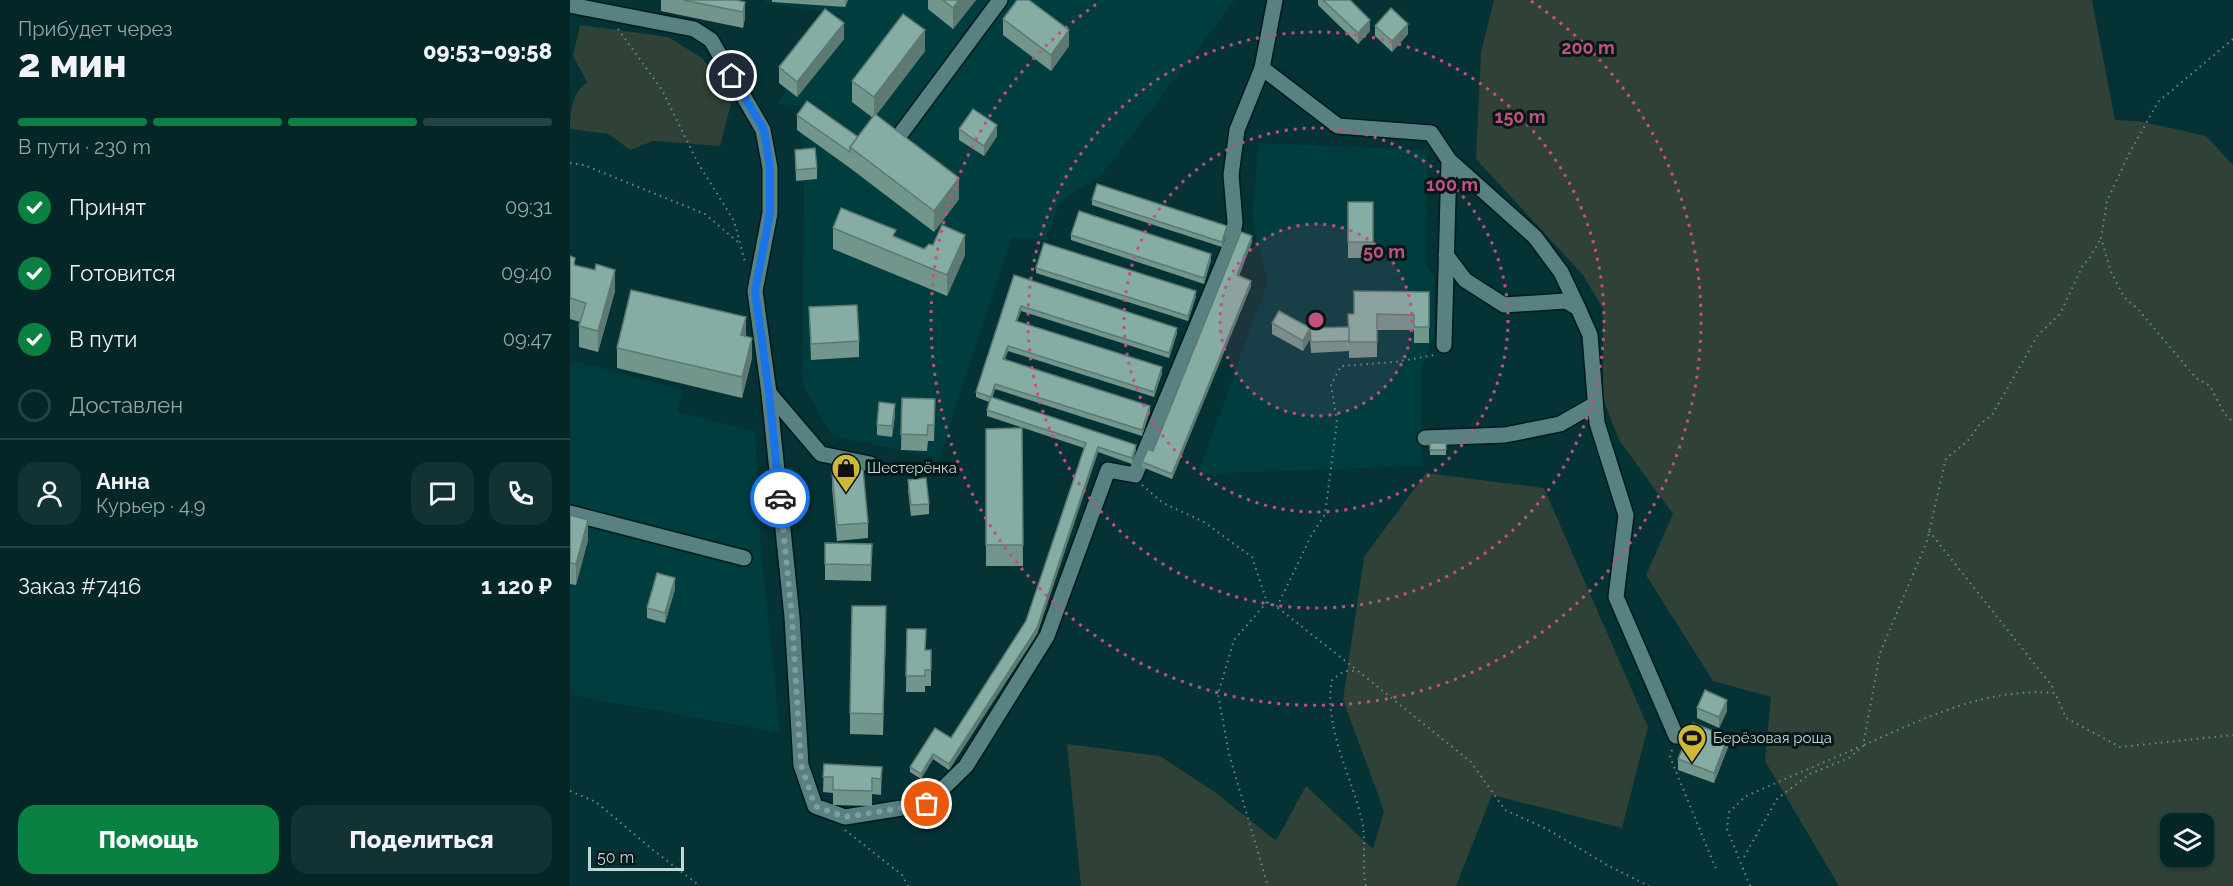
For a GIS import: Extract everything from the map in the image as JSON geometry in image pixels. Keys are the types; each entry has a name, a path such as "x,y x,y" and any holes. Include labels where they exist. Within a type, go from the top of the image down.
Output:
{"street":[{"path":"902,132 1000,0"},
{"path":"570,5 694,29 711,40 764,130 770,168 770,213 755,291 769,393 792,617 801,765 815,806 845,817 927,804 966,766 1047,636 1108,470 1134,475 1232,242 1235,222 1231,175 1237,130 1262,68 1275,0"},
{"path":"1262,68 1338,126 1431,133 1449,160 1535,237 1561,272 1590,335 1597,423 1626,515 1616,597 1676,736"},
{"path":"1444,345 1449,160"},
{"path":"1446,255 1465,280 1504,304 1566,301 1578,308"},
{"path":"769,393 821,454 870,464"},
{"path":"1425,438 1516,433 1560,424 1595,404"},
{"path":"570,513 744,558"}],"path":[{"path":"606,12 662,90 698,163 734,221 746,262"},
{"path":"1744,857 1778,799 1810,774 1849,758 1863,746 1880,653 1927,541 1946,458 1967,442 1980,424 1992,415 2038,334 2060,314 2083,265 2101,238 2107,201 2129,154 2158,102 2233,39"},
{"path":"570,163 584,165 705,214 739,243"},
{"path":"2101,238 2111,272 2124,297 2138,309 2196,378 2210,386 2224,413 2233,422"},
{"path":"1277,607 1324,514 1337,422 1331,385 1341,366 1434,356 1444,345"},
{"path":"1134,475 1143,488 1162,503 1204,522 1252,557 1267,602 1277,607 1471,762 1505,810 1547,830 1607,865 1649,886"},
{"path":"1929,531 2052,686 2066,718 2120,747 2233,735"},
{"path":"1267,602 1234,640 1218,694 1229,754 1268,886"},
{"path":"1358,671 1344,671 1332,681 1329,694 1338,747 1363,823 1363,873 1366,886"},
{"path":"1750,886 1727,829 1729,812 1746,796 1943,710 2007,694 2055,693"},
{"path":"1676,736 1670,757 1716,869"},
{"path":"570,791 597,802 653,850 700,886"},
{"path":"841,827 902,875 908,886"}],"shaded area":[{"path":"766,0 1235,0 1100,177 1060,201 1045,239 1012,238 940,458 832,436 802,383 804,192 800,106 777,104 840,15 766,3"},
{"path":"1259,143 1428,150 1425,263 1434,277 1434,336 1421,370 1422,466 1198,474 1268,281 1252,218"},
{"path":"570,360 683,390 677,412 755,431 761,548 780,733 570,695"}],"green space":[{"path":"1494,0 2092,0 2115,120 2138,121 2206,136 2233,165 2233,886 1839,886 1765,761 1771,697 1713,681 1646,575 1673,514 1619,440 1603,399 1603,309 1583,275 1476,159 1481,52"},
{"path":"580,25 668,37 702,58 733,96 720,146 653,141 630,150 609,134 570,129 573,103 578,92 587,82 573,56"},
{"path":"1426,473 1544,488 1648,727 1622,828 1492,795 1456,886 1081,886 1067,744 1160,756 1216,793 1276,841 1306,786 1373,849 1384,811 1343,700 1364,557"}],"building":[{"path":"683,0 735,0 745,2 743,12"},
{"path":"943,0 959,0 953,8"},
{"path":"1017,0 1029,0 1069,30 1051,55 1003,19"},
{"path":"1323,0 1350,0 1370,20 1358,33"},
{"path":"1391,8 1408,24 1392,41 1375,26"},
{"path":"825,9 844,23 797,82 779,67"},
{"path":"903,14 925,30 874,97 852,81"},
{"path":"807,101 858,137 850,147 850,152 797,115"},
{"path":"973,109 997,125 984,146 959,129"},
{"path":"875,114 959,178 934,211 850,147"},
{"path":"815,148 817,168 796,170 795,150"},
{"path":"1097,184 1227,226 1222,242 1092,200"},
{"path":"1348,202 1373,202 1373,242 1348,242"},
{"path":"841,208 896,230 893,236 924,249 929,244 933,245 942,225 965,235 947,275 833,228"},
{"path":"1079,211 1211,254 1204,278 1071,235"},
{"path":"1241,232 1252,236 1237,275 1251,281 1172,474 1142,462 1148,449 1153,451"},
{"path":"1044,243 1196,291 1188,316 1036,268"},
{"path":"570,256 575,258 574,265 595,270 596,264 615,270 598,331 579,326 586,303 570,298"},
{"path":"1014,275 1177,328 1169,353 1021,306 1016,321 1162,367 1154,392 1008,346 1003,359 1150,406 1142,430 995,384 991,397 976,392"},
{"path":"631,290 746,317 741,335 752,338 742,377 617,348"},
{"path":"1354,291 1429,292 1429,327 1414,327 1414,315 1377,314 1377,342 1349,342 1348,314 1354,314"},
{"path":"857,305 859,341 811,344 809,307"},
{"path":"1279,311 1310,328 1303,341 1272,323"},
{"path":"1349,327 1349,341 1311,342 1310,328"},
{"path":"991,397 1136,445 1132,458 1098,447 1037,628 949,764 933,754 921,774 910,767 935,728 951,738 1026,621 1086,443 987,410"},
{"path":"902,398 935,399 934,425 928,425 927,435 901,434"},
{"path":"879,402 895,404 892,426 877,425"},
{"path":"1022,428 1023,545 986,545 986,429"},
{"path":"1430,443 1446,443 1446,450 1430,450"},
{"path":"863,469 868,523 837,525 832,472"},
{"path":"926,478 929,504 911,505 908,480"},
{"path":"570,515 588,520 576,564 570,563"},
{"path":"825,543 872,544 871,565 825,564"},
{"path":"657,573 675,578 665,613 647,608"},
{"path":"852,606 886,606 883,714 850,713"},
{"path":"907,629 926,629 925,650 931,650 931,670 925,670 925,676 906,676"},
{"path":"1705,690 1727,700 1719,717 1697,708"},
{"path":"1693,723 1728,737 1714,773 1678,759"},
{"path":"824,764 882,767 881,779 872,778 872,791 833,790 833,777 823,777"}],"way so far":[{"path":"780,498 792,617 801,765 815,806 845,817 927,804"}],"place":[{"name":"Шестерёнка","path":"846,494"},
{"name":"Берёзовая роща","path":"1692,764"}],"route":[{"path":"732,76 764,130 770,168 770,213 755,291 780,498"}]}
